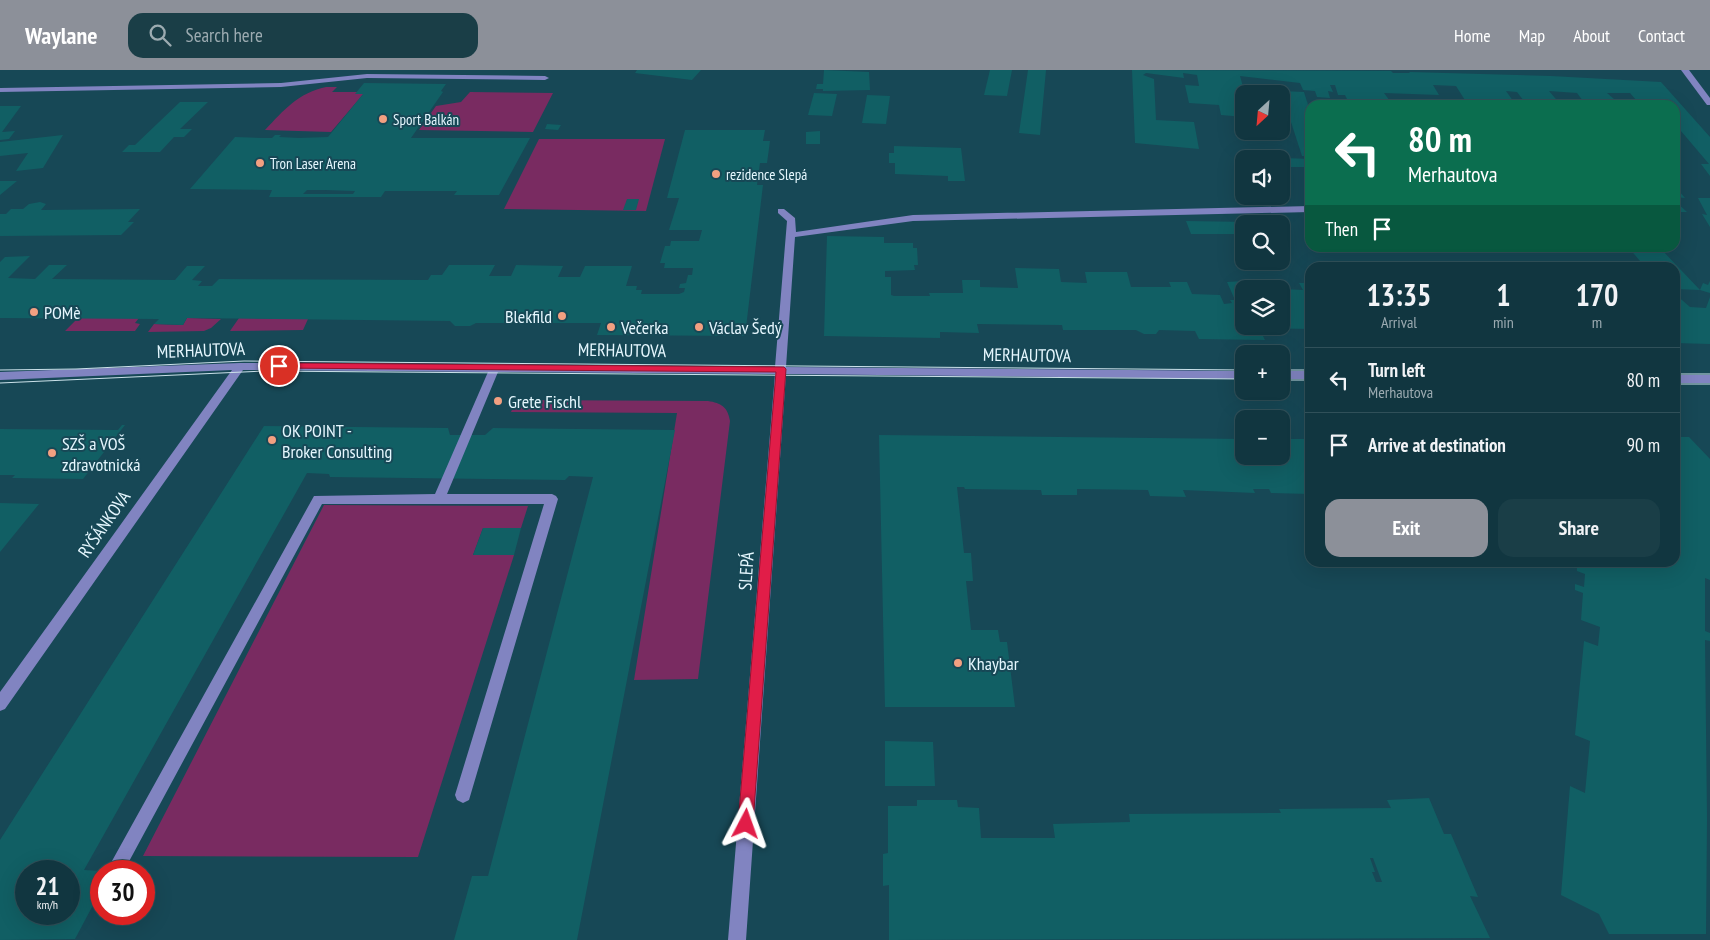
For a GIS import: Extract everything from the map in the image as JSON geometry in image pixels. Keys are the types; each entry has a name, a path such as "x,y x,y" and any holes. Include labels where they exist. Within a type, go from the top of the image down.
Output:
{"street":[{"path":"1685,70 1710,103"},
{"path":"0,90 281,85 367,76 545,78"},
{"path":"791,235 913,218 1075,216 1305,209"},
{"name":"SLEPÁ","path":"737,940 792,220 781,212"},
{"name":"MERHAUTOVA","path":"0,376 240,366 1235,374"},
{"name":"RYŠÁNKOVA","path":"0,704 240,366"},
{"path":"439,499 495,367"},
{"path":"1290,375 1305,375"},
{"path":"1680,379 1710,379"},
{"path":"121,860 318,499 552,499 463,795"}],"shaded area":[{"path":"326,87 337,87 332,92 365,92 331,132 265,130 285,109 299,98 307,93"},
{"path":"470,92 553,93 533,132 419,130 436,106 461,102"},
{"path":"539,139 665,139 646,211 504,209"},
{"path":"78,318 139,318 135,323 140,324 135,331 65,331"},
{"path":"187,318 221,319 211,328 204,331 148,332 154,324 183,325"},
{"path":"239,318 308,319 303,330 230,331"},
{"path":"516,400 708,401 717,403 728,412 730,421 698,679 634,680 677,413 511,412"},
{"path":"324,505 528,506 521,528 483,528 473,555 514,555 418,857 143,856"}],"building":[{"path":"637,70 701,70 692,80 635,73"},
{"path":"824,70 869,72 870,90 823,91 823,89 816,89 817,84 823,84"},
{"path":"990,70 1012,70 1007,96 984,95"},
{"path":"1028,70 1046,70 1040,135 1019,133"},
{"path":"1132,70 1391,71 1393,73 1551,76 1661,82 1677,100 1636,100 1630,93 1607,93 1615,100 1582,100 1577,93 1549,91 1557,100 1523,100 1517,92 1506,91 1512,100 1465,100 1456,86 1433,85 1439,95 1384,93 1389,100 1348,100 1345,95 1338,95 1335,85 1330,85 1333,92 1328,91 1330,98 1317,97 1315,91 1303,90 1300,83 1240,76 1242,85 1235,85 1235,116 1221,115 1219,105 1189,103 1185,85 1199,86 1197,75 1183,73 1184,78 1146,73 1143,75 1154,79 1156,120 1194,122 1199,149 1135,143"},
{"path":"364,83 446,84 441,91 443,92 411,138 530,138 499,195 454,195 457,191 385,191 381,197 269,197 272,190 190,189 235,137 272,138 275,135 281,135 279,137 328,137 363,94 355,94","holes":["307,190 355,191 353,194 303,194"]},
{"path":"1290,91 1304,92 1307,100 1305,100 1305,156 1302,156 1290,119"},
{"path":"814,93 837,94 832,116 808,115"},
{"path":"867,95 890,96 886,124 862,123"},
{"path":"180,102 208,102 180,129 192,129 184,137 174,137 160,152 122,152 129,145 135,145"},
{"path":"1680,103 1710,137 1710,176 1701,164 1709,164 1680,130"},
{"path":"0,106 21,106 2,132 15,131 9,139 0,140"},
{"path":"547,124 561,125 558,130 545,129"},
{"path":"685,130 765,130 763,141 770,141 767,163 760,163 757,185 763,185 745,336 597,335 601,323 476,323 470,326 455,326 450,321 187,318 183,325 154,324 159,319 0,318 0,262 5,257 30,256 8,278 35,279 49,265 67,265 52,279 175,280 187,266 205,266 192,280 202,281 198,286 212,286 219,279 428,280 431,275 442,275 449,265 495,265 489,276 511,276 516,265 563,266 558,277 580,277 585,266 632,266 626,286 637,286 636,290 642,290 641,294 679,294 684,292 685,288 679,288 680,284 686,283 688,275 692,275 693,268 664,268 665,263 660,263 665,246 670,246 671,241 699,241 702,230 669,230 679,198 667,198"},
{"path":"820,131 820,144 806,144 806,132"},
{"path":"63,135 43,168 16,171 28,153 0,156 0,142"},
{"path":"894,146 961,148 965,181 948,181 948,176 895,174 895,163 889,163 889,153 894,153"},
{"path":"1290,158 1305,159 1305,167 1290,167"},
{"path":"0,181 17,181 0,195"},
{"path":"1698,198 1710,198 1710,227 1702,214 1707,215"},
{"path":"627,199 639,199 636,210 623,210"},
{"path":"40,202 46,204 41,210 140,209 128,222 134,222 121,235 0,236 0,214 6,214 11,209 23,209 29,204"},
{"path":"1680,206 1687,212 1680,212"},
{"path":"1186,221 1235,222 1235,234 1191,234"},
{"path":"827,236 884,237 884,243 913,243 913,248 917,248 918,265 914,265 915,270 885,271 885,277 891,277 891,295 894,296 930,296 929,293 963,293 962,280 980,280 980,287 1018,288 1015,268 1059,269 1061,282 1087,283 1085,272 1127,272 1131,287 1171,287 1169,282 1187,282 1192,294 1220,295 1224,304 1232,303 1230,300 1235,300 1235,335 1262,335 1265,340 1199,339 1195,331 1159,330 1156,334 1144,334 1136,330 1063,330 1062,325 977,324 979,333 940,332 940,338 824,336"},
{"path":"1632,252 1664,252 1673,262 1641,262"},
{"path":"1680,269 1700,290 1680,289"},
{"path":"1710,281 1710,293 1700,290 1703,283 1708,285"},
{"path":"1227,282 1235,282 1235,300"},
{"path":"1299,283 1305,283 1305,329 1290,329 1290,289 1303,290"},
{"path":"1710,297 1710,344 1680,343 1680,298 1690,307 1706,308"},
{"name":"SZŠ a VOŠ zdravotnická","path":"122,425 125,425 83,479 12,478 15,475 0,475 0,429 118,430"},
{"path":"264,426 448,428 450,435 485,435 493,428 675,430 577,940 454,940 472,876 488,876 593,477 569,476 565,480 330,477 329,474 307,473 84,870 90,870 90,911 75,939 0,940 0,840"},
{"path":"879,435 1235,439 1235,465 1290,465 1290,439 1305,439 1305,494 1271,493 1269,489 1253,489 1255,493 1183,490 1186,497 1150,496 1148,490 1077,489 1077,495 1042,495 1041,490 965,489 964,487 957,487 964,553 971,553 973,581 966,581 971,630 998,630 1000,642 1007,642 1015,707 885,707"},
{"path":"1680,437 1689,437 1710,459 1710,580 1705,578 1705,631 1710,633 1710,641 1705,640 1706,934 1609,934 1599,914 1561,895 1570,786 1585,793 1590,741 1575,735 1584,641 1598,646 1600,627 1581,620 1583,593 1575,590 1575,584 1584,587 1585,574 1577,571 1577,567 1680,567"},
{"name":"SZŠ a VOŠ zdravotnická","path":"0,503 39,504 0,552"},
{"path":"483,528 521,528 514,555 473,555"},
{"path":"885,741 933,742 935,786 885,786"},
{"path":"1429,798 1444,834 1451,834 1478,897 1470,896 1490,938 889,940 889,885 883,886 883,854 888,853 888,806 917,806 917,800 957,800 958,807 979,808 981,838 1055,838 1053,824 1130,822 1129,814 1281,813 1279,809 1391,808 1387,800","holes":["1370,858 1373,858 1382,882 1376,882 1372,872 1375,872"]}],"tram line":[{"path":"0,370 76,369 244,361 1235,370"},
{"path":"1290,370 1305,370"},
{"path":"0,383 265,371 1235,379"},
{"path":"1680,374 1710,374"},
{"path":"1290,380 1305,380"},
{"path":"1680,384 1710,384"}],"place":[{"name":"Sport Balkán","path":"383,119"},
{"name":"Tron Laser Arena","path":"260,163"},
{"name":"rezidence Slepá","path":"716,174"},
{"name":"POMè","path":"34,312"},
{"name":"Blekfild","path":"562,316"},
{"name":"Večerka","path":"611,327"},
{"name":"Václav Šedý","path":"699,327"},
{"name":"Grete Fischl","path":"498,401"},
{"name":"OK POINT - Broker Consulting","path":"272,440"},
{"name":"SZŠ a VOŠ zdravotnická","path":"52,453"},
{"name":"Khaybar","path":"958,663"}],"route":[{"path":"279,366 781,369 746,824"}]}
